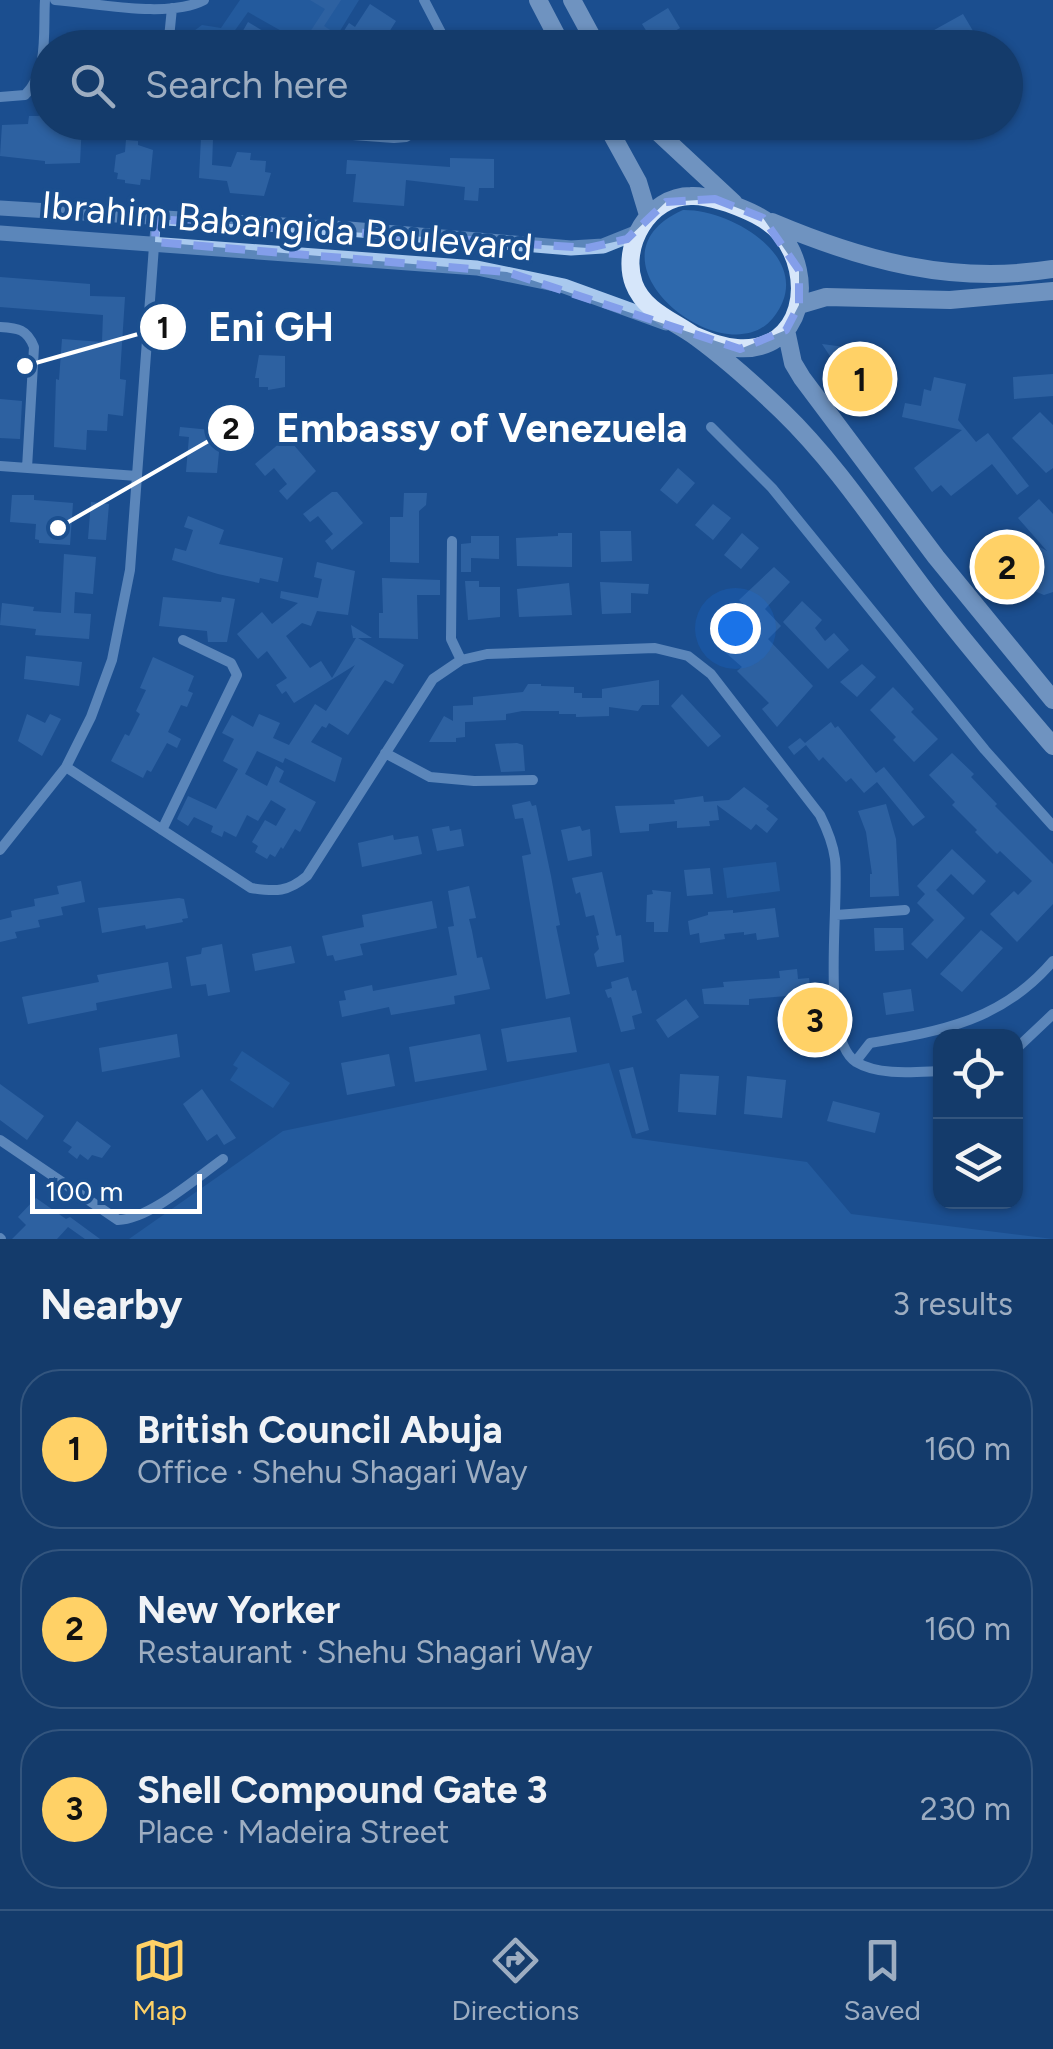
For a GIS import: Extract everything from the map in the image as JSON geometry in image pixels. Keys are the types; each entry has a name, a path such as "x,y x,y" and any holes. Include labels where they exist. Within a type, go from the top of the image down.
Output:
{"main road":[{"path":"538,0 554,30"},
{"path":"572,0 588,30"},
{"path":"615,140 638,182 644,224"},
{"path":"667,140 738,207"},
{"path":"1053,269 977,275 924,271 854,254 738,207 690,196 666,202 644,224 632,250 633,282 640,297 781,410 828,460 938,608 1053,746"},
{"path":"687,332 740,349 760,346 786,330 799,305 800,285 794,260 780,233 763,218"},
{"path":"799,305 826,297 965,299 1053,292"},
{"path":"786,330 793,362 802,378 936,557 1053,700"}],"street":[{"path":"43,30 44,0"},
{"path":"55,0 172,8 204,0"},
{"path":"424,0 440,30"},
{"path":"170,30 172,8"},
{"path":"0,97 25,95 30,90"},
{"name":"Ibrahim Babangida Boulevard","path":"0,208 349,229 571,248 603,246 644,224"},
{"path":"0,850 66,767 91,717 112,660 130,570 156,219"},
{"name":"Ibrahim Babangida Boulevard","path":"0,232 507,272 564,286 687,332"},
{"path":"0,327 20,328 30,336 34,348 27,468"},
{"path":"711,427 772,488 984,750 1053,826"},
{"path":"0,466 137,476"},
{"path":"452,540 450,639 461,660"},
{"path":"162,830 237,676 231,663 183,640"},
{"path":"66,767 251,888 277,892 292,888 307,876 434,679 461,660 487,654 655,648 688,656 711,674 820,815 832,842 836,860 834,988 837,1032 844,1048 856,1062 875,1069 933,1071"},
{"path":"385,753 430,777 533,780"},
{"path":"836,915 905,910"},
{"path":"856,1062 870,1043 934,1033 992,1011 1018,996 1053,961"},
{"path":"1023,1042 1053,1014"},
{"path":"1,1142 118,1220 130,1220 146,1212 223,1159"}],"highlighted area":[{"path":"715,199 763,218 799,270 799,305 786,330 740,349 507,272 155,242 156,219 588,248 627,239 666,202"}],"shaded area":[{"path":"240,0 359,0 340,30 280,30 248,12 235,30 195,30 202,25 221,28"},
{"path":"683,210 725,218 764,242 778,259 785,277 784,297 773,318 751,333 723,333 695,323 669,304 651,281 645,256 654,231"},
{"path":"776,862 780,891 727,898 723,868"},
{"path":"242,1051 290,1083 273,1108 230,1080"},
{"path":"609,1063 632,1138 807,1162 851,1214 1053,1239 129,1239 283,1131"}],"building":[{"path":"310,0 341,0 324,26 330,30 311,30 325,9"},
{"path":"370,4 396,21 390,30 344,30 349,23 355,27"},
{"path":"668,8 680,28 646,30 642,24"},
{"path":"963,14 972,30 934,30"},
{"path":"248,22 261,30 243,30"},
{"path":"29,116 30,140 81,140 80,163 45,164 0,156 2,125 28,124"},
{"path":"126,140 138,141 138,145 153,150 150,180 141,179 140,185 117,179 118,173 114,172 116,155 125,152"},
{"path":"201,140 213,140 212,165 231,167 237,152 251,153 250,160 266,161 265,172 271,173 264,196 230,193 227,181 199,178"},
{"path":"450,158 494,159 494,188 479,188 478,201 464,200 465,187 406,180 404,206 353,202 356,174 346,174 347,160 450,167"},
{"path":"0,277 90,284 90,296 125,297 120,374 120,379 126,380 123,416 108,414 107,431 87,430 86,450 54,447 56,379 59,380 62,339 102,342 103,315 0,307"},
{"path":"822,344 852,348 877,382 857,397"},
{"path":"259,355 285,356 285,387 259,387 259,378 255,378"},
{"path":"1053,374 1053,396 1014,399 1013,377"},
{"path":"934,377 966,384 958,420 976,442 988,433 1029,486 1017,495 992,464 951,496 941,485 932,492 914,468 962,430 902,417 905,403 921,406 924,389 931,391"},
{"path":"0,399 22,401 20,439 0,438"},
{"path":"1040,412 1053,425 1053,468 1046,473 1012,438"},
{"path":"180,427 221,431 217,473 186,472 189,437 179,436"},
{"path":"287,437 316,471 287,500 279,491 287,484 274,468 265,476 255,464"},
{"path":"678,468 695,483 677,504 660,490"},
{"path":"337,492 363,523 332,550 325,541 333,534 318,516 310,522 303,514"},
{"path":"404,493 427,493 426,505 419,511 419,563 390,562 390,517 403,517"},
{"path":"12,495 73,503 70,545 39,543 35,539 36,524 10,522"},
{"path":"1039,499 1053,514 1053,592 1044,595 1032,590 1023,563 1007,577 997,566 992,570 976,552 994,531 1007,529 1047,551 1018,518"},
{"path":"91,502 109,504 106,540 88,539"},
{"path":"713,504 731,518 713,540 695,525"},
{"path":"188,516 224,530 219,544 283,558 278,582 260,578 259,583 172,560 175,548 186,551 193,530 184,527"},
{"path":"600,531 631,531 632,561 601,562"},
{"path":"572,533 572,567 517,566 516,538"},
{"path":"742,533 759,548 741,569 724,555"},
{"path":"471,536 499,536 499,559 471,558 471,572 461,572 461,544 471,543"},
{"path":"64,554 96,557 93,594 75,592 74,613 91,614 89,639 35,635 36,629 0,625 2,603 61,613"},
{"path":"317,562 355,571 348,615 317,611 311,626 302,623 286,636 310,668 321,661 332,678 356,638 351,625 372,638 358,638 404,665 393,684 385,680 348,735 329,723 326,728 322,726 311,742 342,758 335,782 285,758 283,763 257,751 245,774 267,786 276,766 284,771 279,782 316,802 300,832 295,829 283,849 267,859 255,852 258,846 252,842 265,820 276,826 286,809 271,800 258,821 247,815 236,837 224,831 222,837 211,832 213,826 194,817 188,826 177,819 188,796 216,809 238,769 223,761 234,739 222,733 232,715 253,727 259,714 280,723 273,738 289,745 315,704 326,711 355,665 294,703 276,685 287,678 267,651 258,659 237,634 262,612 272,624 298,603 280,598 281,591 318,598 322,579 314,577"},
{"path":"774,567 790,582 765,609 781,626 768,639 813,686 777,727 762,709 769,703 737,671 742,667 725,652 729,647 721,640 750,611 739,600"},
{"path":"382,578 440,580 440,595 417,595 418,639 379,638"},
{"path":"465,581 479,581 479,587 500,587 500,617 468,620"},
{"path":"600,582 649,584 648,594 631,593 631,613 602,614"},
{"path":"569,583 572,615 519,617 517,589"},
{"path":"163,597 221,602 222,597 235,599 227,642 208,642 207,631 159,626"},
{"path":"802,601 822,620 815,628 825,641 834,633 849,650 828,669 783,622"},
{"path":"26,656 82,662 79,686 24,679"},
{"path":"153,657 194,676 188,691 193,693 187,707 181,705 168,732 181,739 177,748 167,743 151,772 147,770 143,778 111,761 140,714 136,711 146,690 140,688"},
{"path":"862,664 876,677 857,697 840,682"},
{"path":"659,680 659,705 642,705 638,711 609,707 609,716 576,717 559,711 522,711 506,714 506,720 465,722 465,737 456,738 456,742 429,742 444,716 453,721 453,706 473,705 473,697 523,692 528,684 541,684 574,687 574,693 582,693 582,698 602,698 602,689"},
{"path":"893,687 938,739 914,762 870,710"},
{"path":"682,694 721,736 708,747 671,706"},
{"path":"27,714 45,723 50,714 61,719 42,756 18,741"},
{"path":"831,722 876,773 884,767 925,817 913,826 877,782 864,793 851,778 846,782 823,757 819,761 806,745 794,755 788,747 800,738 805,743"},
{"path":"495,744 523,745 525,771 501,772"},
{"path":"952,753 974,774 971,777 995,806 1053,864 1053,904 1017,942 990,914 1014,891 1018,895 1032,881 975,832 952,805 955,802 929,775"},
{"path":"744,787 769,806 766,809 778,819 767,833 756,824 751,830 717,805 719,820 709,821 710,826 677,828 677,821 649,824 649,831 620,833 615,806 675,804 674,800 703,796 704,802 729,800"},
{"path":"530,801 532,806 536,805 551,876 560,925 556,926 570,994 546,999 522,856 531,854 523,818 515,819 512,805"},
{"path":"886,804 896,839 899,896 870,897 872,874 866,832 858,811"},
{"path":"449,826 450,831 461,829 464,846 437,851 432,829"},
{"path":"580,826 582,831 590,829 592,856 568,861 561,830"},
{"path":"393,835 394,840 418,836 422,854 362,867 358,843"},
{"path":"952,849 986,881 973,895 951,874 936,890 965,918 927,959 911,944 934,920 917,903 925,894 917,886"},
{"path":"710,868 713,894 687,896 684,870"},
{"path":"602,872 616,936 621,935 624,962 597,967 594,954 599,949 599,935 594,915 586,917 572,878"},
{"path":"81,881 85,902 61,907 63,915 38,920 40,927 15,932 17,938 0,942 0,920 12,917 11,911 35,906 34,899 59,894 57,886"},
{"path":"469,886 476,918 469,919 477,958 482,957 490,989 454,996 455,1004 391,1015 389,1007 342,1017 339,1001 346,1000 344,991 372,985 373,991 457,975 448,927 454,926 448,891"},
{"path":"652,890 671,892 668,932 654,932 654,922 646,922 647,895 653,894"},
{"path":"184,899 188,918 183,922 102,933 98,908"},
{"path":"432,901 437,928 360,944 363,955 335,961 333,955 327,956 322,936 364,927 362,915"},
{"path":"775,908 779,937 757,940 756,933 744,932 700,943 699,933 690,935 688,921 708,912"},
{"path":"874,928 903,928 904,950 875,951"},
{"path":"981,930 1003,948 962,992 940,974"},
{"path":"222,944 230,992 208,996 206,984 191,986 186,957 201,954 202,948"},
{"path":"291,946 295,963 255,971 252,954"},
{"path":"168,962 172,988 96,1003 97,1010 28,1024 22,997 99,982 97,975"},
{"path":"797,969 798,979 809,978 811,994 749,999 749,1005 704,1004 702,989 724,987 723,982 780,978 779,971"},
{"path":"628,977 642,1013 632,1016 635,1029 621,1032 611,997 605,990 612,988 611,982"},
{"path":"911,989 914,1011 886,1015 883,993"},
{"path":"686,999 699,1017 668,1038 656,1020"},
{"path":"570,1017 577,1052 507,1062 501,1029"},
{"path":"177,1034 180,1057 102,1072 99,1048"},
{"path":"480,1034 487,1070 415,1082 409,1047"},
{"path":"389,1054 395,1086 347,1095 341,1063"},
{"path":"633,1067 649,1130 636,1134 619,1070"},
{"path":"680,1074 719,1076 716,1115 678,1112"},
{"path":"747,1076 786,1080 782,1118 744,1114"},
{"path":"0,1084 44,1116 27,1140 0,1120"},
{"path":"202,1089 236,1138 224,1145 217,1134 207,1141 183,1104"},
{"path":"833,1101 880,1113 875,1133 827,1121"},
{"path":"77,1121 111,1146 102,1158 92,1155 88,1160 80,1154 77,1159 68,1152 72,1147 63,1141"},
{"path":"36,1198 100,1239 85,1239 68,1227 57,1239 12,1239 26,1225 18,1217"}],"place":[{"name":"Eni GH","path":"25,366"},
{"name":"British Council Abuja","path":"860,379"},
{"name":"Embassy of Venezuela","path":"58,528"},
{"name":"New Yorker","path":"1007,567"},
{"name":"Shell Compound Gate 3","path":"815,1020"}]}
